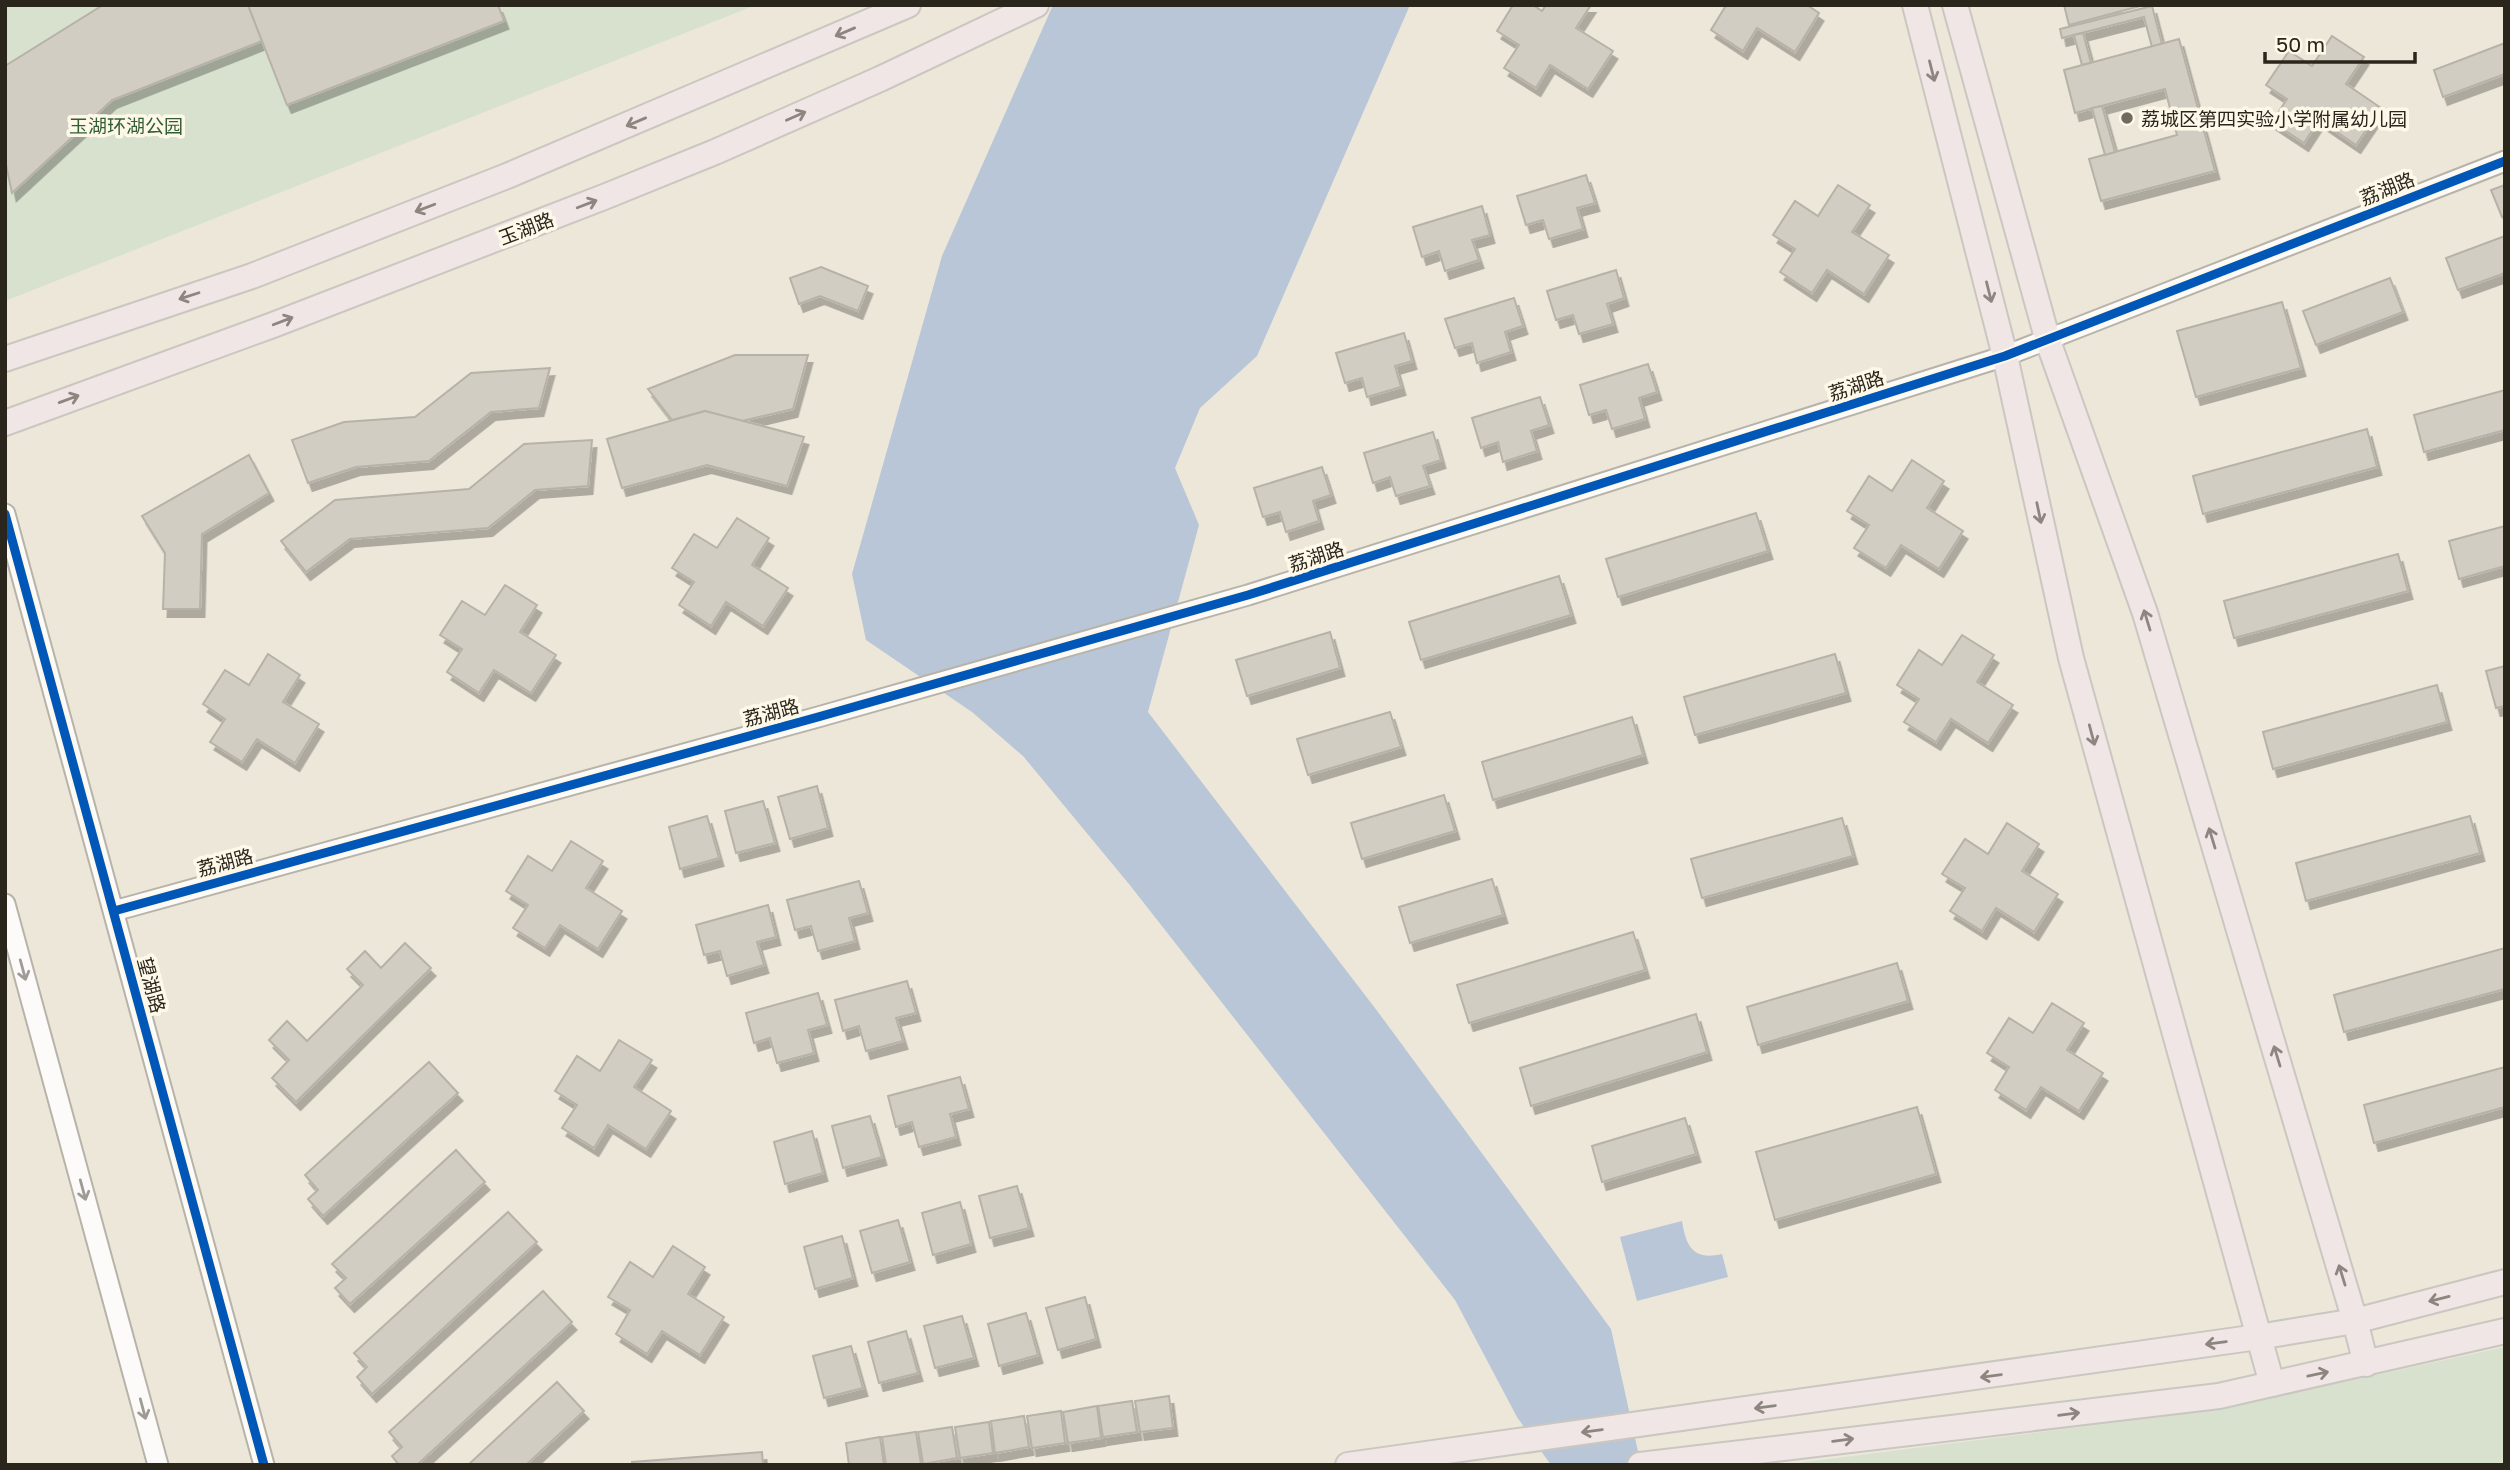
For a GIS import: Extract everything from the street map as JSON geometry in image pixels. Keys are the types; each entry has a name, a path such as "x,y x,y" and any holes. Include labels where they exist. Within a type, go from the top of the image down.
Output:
{"main road":[{"path":"5,359 252,276 507,176 908,5"},
{"name":"玉湖路","path":"5,423 273,325 615,193 715,152 1036,5"},
{"path":"1915,5 2005,356 2071,657 2272,1384"},
{"path":"1955,5 2048,341 2145,614 2366,1364"},
{"path":"1348,1465 2258,1337 2355,1321 2505,1282"},
{"path":"1640,1465 2219,1396 2505,1331"}],"street":[{"name":"荔湖路","path":"114,911 1248,595 2005,356 2505,161"},
{"name":"望湖路","path":"5,514 264,1465"},
{"path":"5,904 158,1465"}],"green space":[{"name":"玉湖环湖公园","path":"5,5 756,5 5,301"},
{"path":"2505,1347 2505,1465 1781,1465 2215,1410"}],"water":[{"path":"1053,5 1410,5 1257,356 1200,408 1175,468 1199,525 1148,712 1378,1012 1611,1329 1641,1465 1551,1465 1517,1417 1455,1300 1129,884 1023,756 972,712 866,640 852,574 942,256"},
{"path":"1682,1221 1686,1238 1693,1250 1704,1255 1722,1254 1728,1277 1637,1301 1620,1237"}],"building":[{"path":"103,5 248,5 262,41 112,100 12,193 5,160 5,66"},
{"path":"248,5 498,5 504,21 287,105"},
{"path":"1513,5 1533,5 1542,11 1546,5 1591,5 1576,28 1613,51 1588,89 1550,65 1536,88 1504,68 1519,45 1497,31"},
{"path":"1722,5 1807,5 1819,13 1795,52 1757,28 1743,51 1711,30 1725,7"},
{"path":"2064,5 2144,5 2069,25"},
{"path":"2152,6 2162,44 2152,47 2144,17 2062,38 2060,29"},
{"path":"2083,33 2091,63 2082,65 2074,35"},
{"path":"2332,36 2364,57 2346,84 2381,108 2356,145 2319,120 2304,143 2272,122 2287,99 2266,85 2289,51 2312,66"},
{"path":"2179,39 2215,171 2101,201 2089,159 2177,135 2165,89 2075,113 2064,70"},
{"path":"2505,43 2505,74 2443,97 2434,70"},
{"path":"2102,106 2115,152 2105,155 2092,108"},
{"path":"1586,175 1595,203 1577,208 1583,229 1549,239 1543,220 1526,225 1517,196"},
{"path":"1838,185 1870,205 1852,232 1889,255 1864,294 1827,270 1812,293 1780,272 1795,249 1773,235 1795,201 1818,216"},
{"path":"2505,185 2505,216 2502,217 2491,190"},
{"path":"1482,206 1490,235 1472,240 1479,260 1445,271 1439,251 1422,257 1413,227"},
{"path":"2505,236 2505,273 2458,290 2446,258"},
{"path":"821,267 868,286 858,311 820,296 799,304 790,278"},
{"path":"1616,270 1624,298 1607,304 1613,324 1579,334 1573,315 1556,320 1547,291"},
{"path":"2390,278 2403,312 2316,345 2303,311"},
{"path":"1514,298 1523,326 1505,332 1511,352 1477,363 1472,343 1455,348 1445,319"},
{"path":"2282,302 2301,368 2196,397 2177,331"},
{"path":"1404,333 1412,361 1395,366 1401,387 1367,397 1362,378 1345,383 1336,353"},
{"path":"735,355 808,355 793,409 742,421 705,411 672,420 648,389"},
{"path":"1648,364 1657,392 1639,398 1645,419 1612,429 1606,410 1589,415 1580,385"},
{"path":"550,368 539,408 491,412 429,461 356,467 308,483 292,440 344,422 415,417 471,373"},
{"path":"2505,390 2505,430 2424,452 2414,415"},
{"path":"1540,397 1549,425 1531,431 1537,451 1503,462 1498,442 1481,448 1472,418"},
{"path":"705,411 804,437 787,486 707,465 622,488 607,439"},
{"path":"2367,429 2377,467 2203,514 2193,476"},
{"path":"1433,432 1441,460 1423,466 1430,486 1396,496 1390,477 1373,483 1364,453"},
{"path":"592,440 588,486 535,490 488,528 350,539 306,572 281,541 335,500 469,489 524,444"},
{"path":"249,455 269,493 202,534 200,609 163,609 165,553 142,516"},
{"path":"1912,460 1944,481 1927,508 1963,531 1939,569 1901,545 1886,568 1854,548 1869,525 1847,511 1869,476 1892,491"},
{"path":"1322,467 1331,495 1313,501 1319,521 1286,532 1280,512 1263,517 1254,488"},
{"path":"1756,513 1768,551 1618,597 1606,559"},
{"path":"737,518 769,538 752,565 788,588 763,626 726,602 711,626 679,605 694,582 672,568 694,534 717,548"},
{"path":"2505,526 2505,566 2459,579 2449,541"},
{"path":"2398,554 2408,591 2234,638 2224,601"},
{"path":"1559,576 1571,615 1421,660 1409,622"},
{"path":"505,585 537,605 520,632 556,655 531,693 494,670 479,693 447,672 462,649 440,635 462,601 485,615"},
{"path":"1330,632 1340,668 1247,696 1236,660"},
{"path":"1962,635 1994,655 1977,682 2013,705 1988,743 1951,719 1936,742 1904,722 1919,699 1897,685 1919,650 1942,665"},
{"path":"268,654 300,675 283,702 319,724 295,763 257,739 242,762 210,742 225,719 203,704 225,670 249,685"},
{"path":"1835,654 1846,693 1695,735 1684,697"},
{"path":"2505,666 2505,706 2496,708 2486,671"},
{"path":"2437,685 2447,722 2273,769 2263,732"},
{"path":"1390,712 1401,747 1308,775 1297,739"},
{"path":"1632,717 1643,755 1493,800 1482,762"},
{"path":"817,786 828,828 790,839 778,797"},
{"path":"1444,795 1455,831 1362,859 1351,823"},
{"path":"763,801 775,843 736,853 725,811"},
{"path":"707,816 719,858 680,869 669,827"},
{"path":"2470,816 2480,853 2306,901 2296,863"},
{"path":"1842,818 1853,856 1702,898 1691,859"},
{"path":"2007,823 2039,844 2022,871 2058,894 2034,932 1996,908 1982,931 1950,911 1965,888 1942,874 1965,839 1988,854"},
{"path":"571,841 603,861 586,888 622,911 598,949 560,925 545,948 513,928 528,905 506,891 528,856 552,871"},
{"path":"1492,879 1503,915 1410,943 1399,907"},
{"path":"859,881 868,913 849,918 855,941 818,951 811,926 795,930 787,900"},
{"path":"768,905 776,937 757,942 764,965 727,976 720,951 704,955 696,925"},
{"path":"1633,932 1645,970 1469,1023 1457,985"},
{"path":"405,943 431,968 296,1102 272,1078 289,1060 269,1040 287,1021 307,1041 363,985 347,969 365,951 381,968"},
{"path":"2505,948 2505,989 2344,1032 2334,995"},
{"path":"1897,963 1908,1001 1758,1045 1747,1007"},
{"path":"907,981 916,1013 896,1018 903,1041 866,1051 859,1026 843,1031 835,1000"},
{"path":"818,993 827,1025 808,1030 814,1053 777,1063 770,1038 754,1043 746,1013"},
{"path":"2052,1003 2084,1023 2067,1050 2103,1073 2079,1111 2041,1087 2026,1110 1995,1090 2009,1067 1987,1053 2009,1018 2033,1033"},
{"path":"1696,1014 1707,1052 1531,1106 1520,1068"},
{"path":"619,1040 652,1060 634,1087 671,1111 646,1149 608,1125 594,1148 562,1128 577,1105 555,1091 577,1056 600,1071"},
{"path":"429,1062 458,1093 323,1216 308,1199 318,1190 305,1175"},
{"path":"2505,1067 2505,1107 2374,1143 2364,1105"},
{"path":"960,1077 969,1109 950,1114 956,1137 919,1147 912,1122 896,1127 888,1096"},
{"path":"1917,1107 1936,1174 1775,1220 1756,1152"},
{"path":"870,1116 882,1157 843,1168 832,1126"},
{"path":"1685,1118 1696,1154 1602,1182 1592,1146"},
{"path":"812,1131 823,1173 785,1184 774,1142"},
{"path":"456,1150 485,1182 350,1304 335,1288 346,1278 332,1264"},
{"path":"1017,1186 1029,1228 990,1238 979,1196"},
{"path":"960,1202 971,1244 933,1255 922,1213"},
{"path":"508,1212 537,1242 372,1394 357,1377 367,1367 354,1353"},
{"path":"898,1220 910,1262 872,1273 860,1231"},
{"path":"842,1236 853,1278 815,1289 804,1247"},
{"path":"673,1246 705,1267 688,1294 724,1317 700,1355 662,1331 647,1354 616,1334 630,1310 608,1297 630,1262 653,1277"},
{"path":"543,1291 572,1322 417,1465 399,1465 392,1456 402,1447 389,1432"},
{"path":"1085,1297 1096,1339 1058,1350 1046,1308"},
{"path":"1026,1313 1038,1355 999,1366 988,1324"},
{"path":"962,1316 974,1358 935,1368 924,1326"},
{"path":"906,1331 918,1373 879,1383 868,1342"},
{"path":"851,1346 863,1388 824,1398 813,1356"},
{"path":"557,1382 584,1411 526,1465 468,1465"},
{"path":"1169,1396 1173,1428 1140,1432 1135,1401"},
{"path":"1132,1401 1137,1432 1103,1437 1098,1406"},
{"path":"1097,1406 1101,1438 1068,1443 1063,1412"},
{"path":"1061,1411 1065,1443 1032,1448 1027,1416"},
{"path":"1024,1416 1029,1447 995,1453 991,1421"},
{"path":"989,1422 993,1453 960,1458 955,1427"},
{"path":"952,1427 957,1458 923,1464 918,1432"},
{"path":"916,1432 921,1464 886,1465 882,1437"},
{"path":"880,1437 884,1465 849,1465 846,1443"},
{"path":"762,1452 763,1465 632,1465 632,1462"}],"cycle path":[{"path":"114,911 1248,595 2005,356 2505,161"},
{"path":"5,514 264,1465"}],"place":[{"name":"荔城区第四实验小学附属幼儿园","path":"2127,118"}]}
